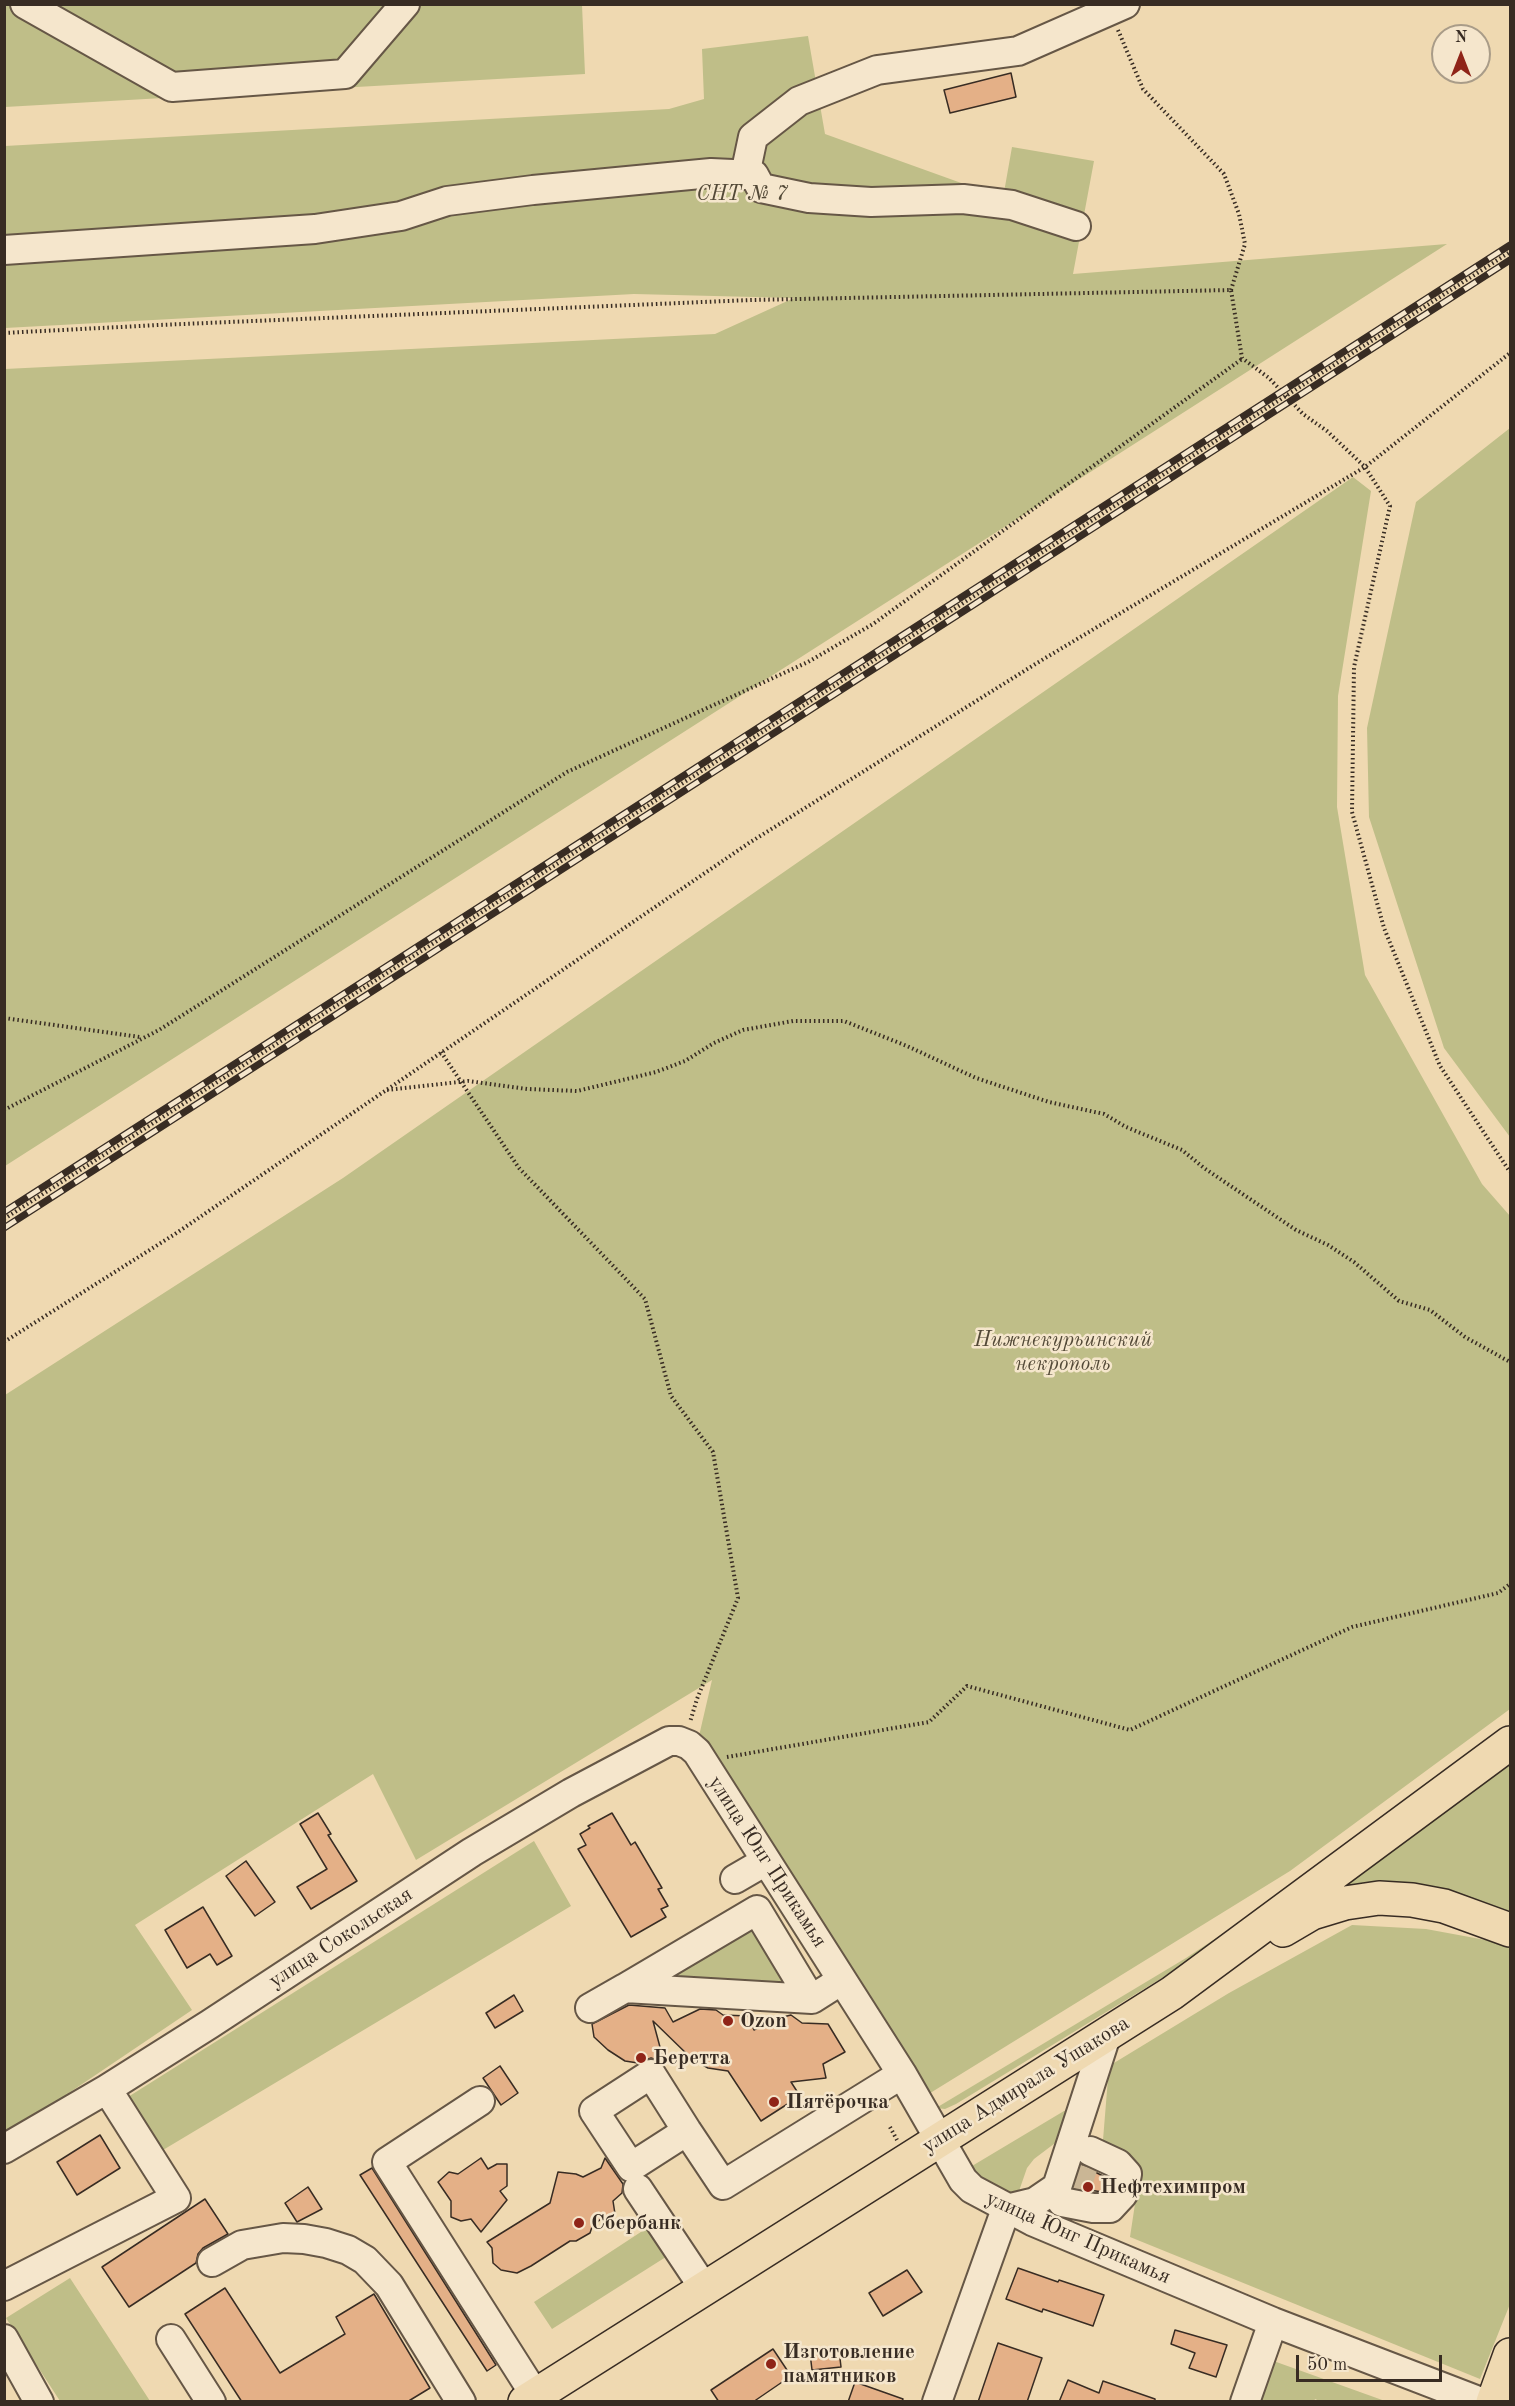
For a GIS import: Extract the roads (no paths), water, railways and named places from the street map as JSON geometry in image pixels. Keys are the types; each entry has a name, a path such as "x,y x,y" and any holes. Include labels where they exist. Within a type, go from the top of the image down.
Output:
{"main road":[{"name":"улица Адмирала Ушакова","path":"530,2398 1172,1993 1510,1743"},
{"path":"1172,1993 1312,1913 1345,1903 1379,1898 1412,1900 1444,1906 1510,1930"},
{"path":"1493,2402 1510,2355"}],"street":[{"path":"25,4 172,87 345,74 405,4"},
{"path":"745,175 753,137 799,101 878,70 1018,51 1120,12"},
{"path":"4,250 315,229 401,216 447,201 533,190 711,173 754,175 761,188 809,198 871,202 963,199 1012,205 1076,226"},
{"name":"улица Сокольская","path":"4,2149 107,2089 482,1846 571,1793 669,1742 693,1752"},
{"name":"улица Юнг Прикамья","path":"693,1752 766,1861 902,2074 963,2180 982,2196 1006,2209 1273,2322 1481,2402"},
{"path":"735,1879 766,1861"},
{"path":"590,2008 757,1910 810,1998"},
{"path":"625,1988 810,1998 842,1980"},
{"path":"1069,2182 1057,2187 1084,2110 1106,2036"},
{"path":"687,2131 723,2186 902,2074"},
{"path":"4,2286 176,2198 107,2089"},
{"path":"480,2101 387,2162 530,2398"},
{"path":"937,2402 1006,2209 1069,2182 1090,2134 1084,2110"},
{"path":"638,2189 704,2288"},
{"path":"213,2262 242,2245 283,2238 326,2243 348,2250 365,2260 389,2285 461,2402"},
{"path":"1245,2402 1273,2322"},
{"path":"4,2339 39,2402"},
{"path":"171,2339 211,2402"}],"tunnel":[{"path":"1076,2189 1084,2166"}],"railway":[{"path":"4,1212 1510,245"},
{"path":"4,1228 1510,260"}],"place":[{"name":"Ozon","path":"728,2021"},
{"name":"Беретта","path":"641,2058"},
{"name":"Пятёрочка","path":"774,2102"},
{"name":"Нефтехимпром","path":"1088,2187"},
{"name":"Сбербанк","path":"579,2223"},
{"name":"Изготовление памятников","path":"771,2364"}],"park label":[{"name":"СНТ № 7","path":"742,194"},
{"name":"Нижнекурьинский некрополь","path":"1063,1352"}]}
